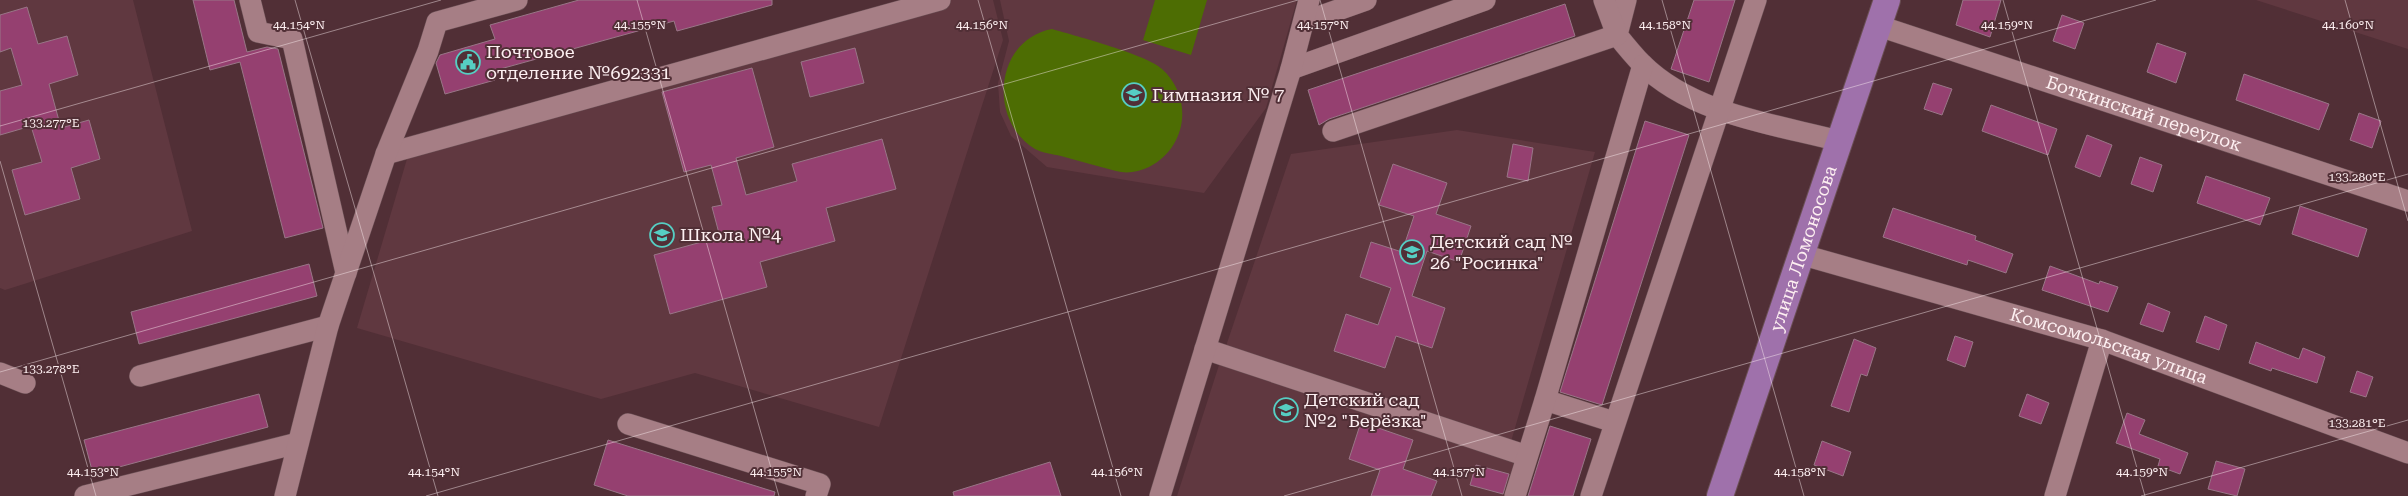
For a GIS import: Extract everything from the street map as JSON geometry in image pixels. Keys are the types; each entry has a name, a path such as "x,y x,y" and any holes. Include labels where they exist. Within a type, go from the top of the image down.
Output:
{"main road":[{"name":"улица Ломоносова","path":"1720,496 1803,255 1887,0"}],"street":[{"path":"250,0 258,32 292,39 346,273"},
{"path":"285,496 328,326 386,154 428,51 436,22 517,0"},
{"path":"386,154 940,0"},
{"path":"1160,496 1291,70 1309,0"},
{"path":"1304,22 1366,0"},
{"path":"1291,70 1486,0"},
{"path":"1604,0 1617,35 1643,65 1678,91 1720,110 1839,141"},
{"path":"1617,35 1626,0"},
{"path":"1591,496 1614,422 1756,0"},
{"name":"Боткинский переулок","path":"1879,26 2408,202"},
{"path":"1333,132 1617,35"},
{"path":"1515,496 1546,400 1643,65"},
{"name":"Комсомольская улица","path":"1803,255 2102,340 2408,453"},
{"path":"140,376 328,326"},
{"path":"2055,496 2102,340"},
{"path":"1205,349 1527,456"},
{"path":"0,374 25,383"},
{"path":"1546,400 1614,422"},
{"path":"628,424 820,484 816,496"},
{"path":"85,496 298,443"}],"shaded area":[{"path":"0,0 133,0 192,231 5,290 0,288"},
{"name":"Школа №4","path":"949,0 993,0 1003,40 879,427 695,373 601,399 357,328 412,142"},
{"name":"Гимназия № 7","path":"1000,0 1297,0 1266,108 1204,193 1047,167 1011,136 1000,112 998,83 1009,41"},
{"path":"2256,0 2408,0 2408,49"},
{"name":"Детский сад № 26 \"Росинка\"","path":"1457,130 1595,152 1510,445 1225,349 1291,154"},
{"name":"Детский сад №2 \"Берёзка\"","path":"1220,362 1516,458 1504,496 1177,496"}],"green space":[{"path":"1155,0 1207,0 1191,55 1143,40"},
{"path":"1052,29 1111,46 1142,58 1162,69 1172,81 1179,94 1182,122 1172,148 1162,159 1141,170 1120,172 1041,152 1020,136 1010,120 1004,102 1004,83 1009,64 1018,48 1033,36"}],"building":[{"path":"193,0 234,0 247,52 267,47 278,49 323,228 285,238 240,62 210,70"},
{"path":"579,0 772,0 772,5 677,31 674,21 493,71 495,80 445,94 436,63 440,55 495,39 490,25"},
{"path":"1694,0 1735,0 1709,82 1671,69"},
{"path":"1963,0 2001,0 1990,37 1956,25"},
{"path":"1565,4 1575,36 1329,119 1319,125 1308,90"},
{"path":"27,7 38,44 67,36 78,75 49,84 61,128 89,120 100,159 71,168 80,199 25,215 12,170 42,162 31,126 0,135 0,91 22,85 11,48 0,52 0,15"},
{"path":"2062,15 2084,23 2075,49 2053,41"},
{"path":"2157,43 2186,53 2176,83 2147,72"},
{"path":"855,48 864,83 810,97 801,62"},
{"path":"752,68 774,147 736,158 746,195 797,181 792,164 882,139 896,189 826,208 835,241 760,262 767,287 670,314 654,255 720,237 712,207 722,205 711,165 684,172 662,92"},
{"path":"2244,74 2329,104 2319,130 2236,100"},
{"path":"1933,83 1952,89 1942,115 1924,109"},
{"path":"1991,105 2057,129 2048,155 1982,131"},
{"path":"2359,113 2381,121 2372,148 2350,140"},
{"path":"1645,121 1689,135 1602,405 1560,392"},
{"path":"2087,135 2112,145 2100,177 2075,167"},
{"path":"1513,144 1533,148 1528,181 1507,177"},
{"path":"2140,157 2162,165 2153,192 2131,184"},
{"path":"1393,164 1447,183 1436,214 1471,226 1459,262 1427,251 1412,296 1445,308 1432,348 1396,336 1385,368 1334,351 1346,314 1378,325 1391,288 1360,277 1371,242 1402,252 1414,216 1379,205"},
{"path":"2206,176 2270,198 2260,225 2197,203"},
{"path":"2300,206 2367,229 2358,257 2292,234"},
{"path":"1893,208 1976,236 1975,240 2013,254 2006,273 1968,260 1967,265 1883,237"},
{"path":"309,264 317,296 139,344 131,312"},
{"path":"2050,266 2099,284 2100,281 2118,287 2108,312 2042,290"},
{"path":"2148,303 2170,312 2163,332 2140,324"},
{"path":"2205,316 2227,325 2219,350 2196,342"},
{"path":"1955,336 1973,342 1965,367 1947,360"},
{"path":"1854,339 1876,348 1867,376 1861,374 1849,412 1831,406"},
{"path":"2256,342 2299,359 2303,348 2325,357 2317,383 2272,368 2271,371 2249,363"},
{"path":"2357,371 2373,377 2366,397 2350,392"},
{"path":"259,394 268,427 93,474 84,440"},
{"path":"2027,394 2049,403 2041,424 2019,416"},
{"path":"2127,413 2145,420 2139,434 2188,453 2180,474 2158,466 2160,459 2116,443"},
{"path":"1361,422 1413,440 1403,469 1437,481 1431,496 1371,496 1380,470 1349,459"},
{"path":"1550,426 1591,439 1573,496 1528,496"},
{"path":"608,440 775,492 774,496 628,496 594,485"},
{"path":"1822,441 1851,452 1843,476 1814,465"},
{"path":"2216,461 2245,469 2237,496 2208,489"},
{"path":"1050,462 1061,496 954,496 953,492"},
{"path":"1476,465 1509,474 1503,494 1470,485"}],"place":[{"name":"Почтовое отделение №692331","path":"468,62"},
{"name":"Гимназия № 7","path":"1134,95"},
{"name":"Школа №4","path":"662,235"},
{"name":"Детский сад № 26 \"Росинка\"","path":"1412,252"},
{"name":"Детский сад №2 \"Берёзка\"","path":"1286,410"}]}
